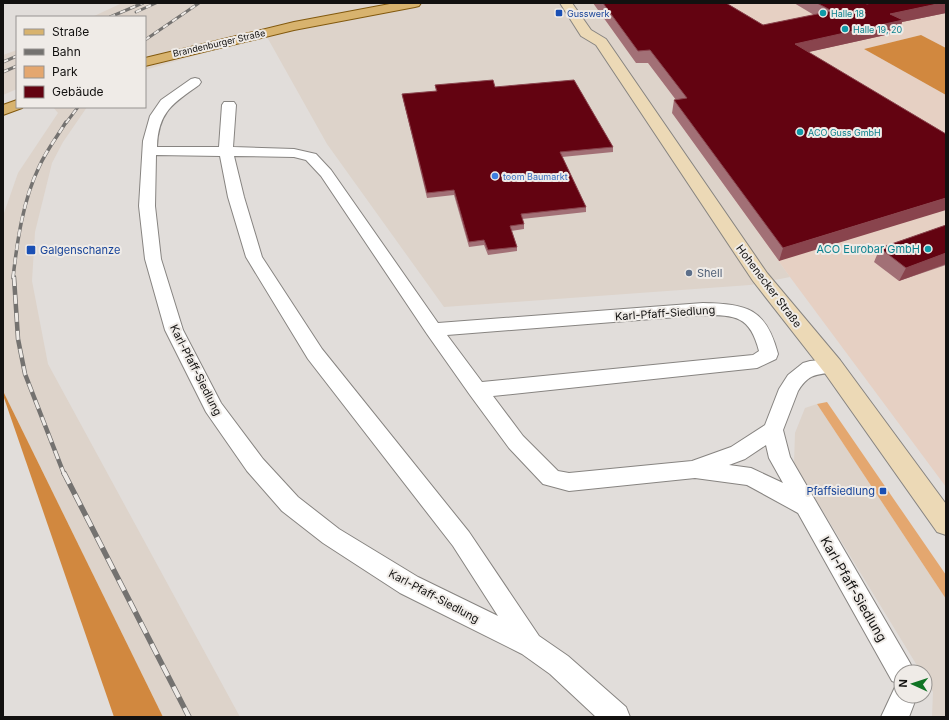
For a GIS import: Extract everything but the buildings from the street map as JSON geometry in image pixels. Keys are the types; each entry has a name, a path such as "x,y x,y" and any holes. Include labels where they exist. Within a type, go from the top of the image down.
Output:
{"main road":[{"name":"Brandenburger Straße","path":"294,26 343,11 380,3"},
{"name":"Brandenburger Straße","path":"146,62 294,26 415,3"},
{"name":"Hohenecker Straße","path":"566,3 586,33 601,42 760,277 832,366 946,524"},
{"name":"Hohenecker Straße","path":"579,3 600,32 601,42"},
{"path":"3,110 16,105"}],"street":[{"name":"Karl-Pfaff-Siedlung","path":"195,82 166,103 157,116 150,141 148,206 153,259 174,330 213,407 255,465 290,504 331,536 409,585 530,645 559,665 616,717"},
{"name":"Karl-Pfaff-Siedlung","path":"229,105 226,151 236,197 254,257 315,354 461,539 530,645"},
{"path":"149,151 294,153 311,157 326,173 433,330 477,390 516,442 551,478 569,482 693,470 751,477 806,506"},
{"name":"Karl-Pfaff-Siedlung","path":"433,330 703,309 726,309 743,312 754,321 766,340 769,354 757,361 477,390"},
{"path":"693,470 738,454 773,430 789,389 795,380 810,368 832,366"},
{"name":"Karl-Pfaff-Siedlung","path":"773,430 780,458 896,664"},
{"path":"895,717 901,704"}],"shaded area":[{"path":"122,3 593,3 648,63 684,111 672,113 790,277 750,285 444,307 327,144 267,37 218,49 146,70 146,16 94,16"},
{"path":"593,3 946,3 946,48 921,35 864,49 946,95 946,487 790,277 672,113 684,111 648,63 636,63"},
{"path":"921,35 946,48 946,95 864,49"},
{"path":"16,50 16,89 3,95 3,55"},
{"path":"54,108 86,108 63,142 52,163 35,232 32,281 48,364 240,717 163,717 3,391 3,216 18,173 58,113"},
{"path":"3,391 163,717 114,717 3,395"},
{"path":"817,404 946,599 946,717 932,717 933,664 916,664 794,464 795,433 805,408"}],"green space":[{"path":"827,402 946,575 946,599 817,404"}],"railway":[{"path":"112,16 143,3"},
{"path":"136,12 156,3"},
{"path":"146,39 199,3"},
{"path":"3,62 16,56"},
{"path":"3,72 16,66"},
{"path":"66,123 77,108"},
{"path":"13,278 16,250 25,207 33,180 48,150 66,122"},
{"path":"14,277 18,339 25,374 64,474"},
{"path":"64,473 189,717"}],"place":[{"name":"Gusswerk","path":"559,13"},
{"name":"Halle 18","path":"823,13"},
{"name":"Halle 19, 20","path":"845,29"},
{"name":"ACO Guss GmbH","path":"800,132"},
{"name":"toom Baumarkt","path":"495,176"},
{"name":"ACO Eurobar GmbH","path":"928,249"},
{"name":"Galgenschanze","path":"31,250"},
{"name":"Shell","path":"689,273"},
{"name":"Pfaffsiedlung","path":"883,491"}]}
